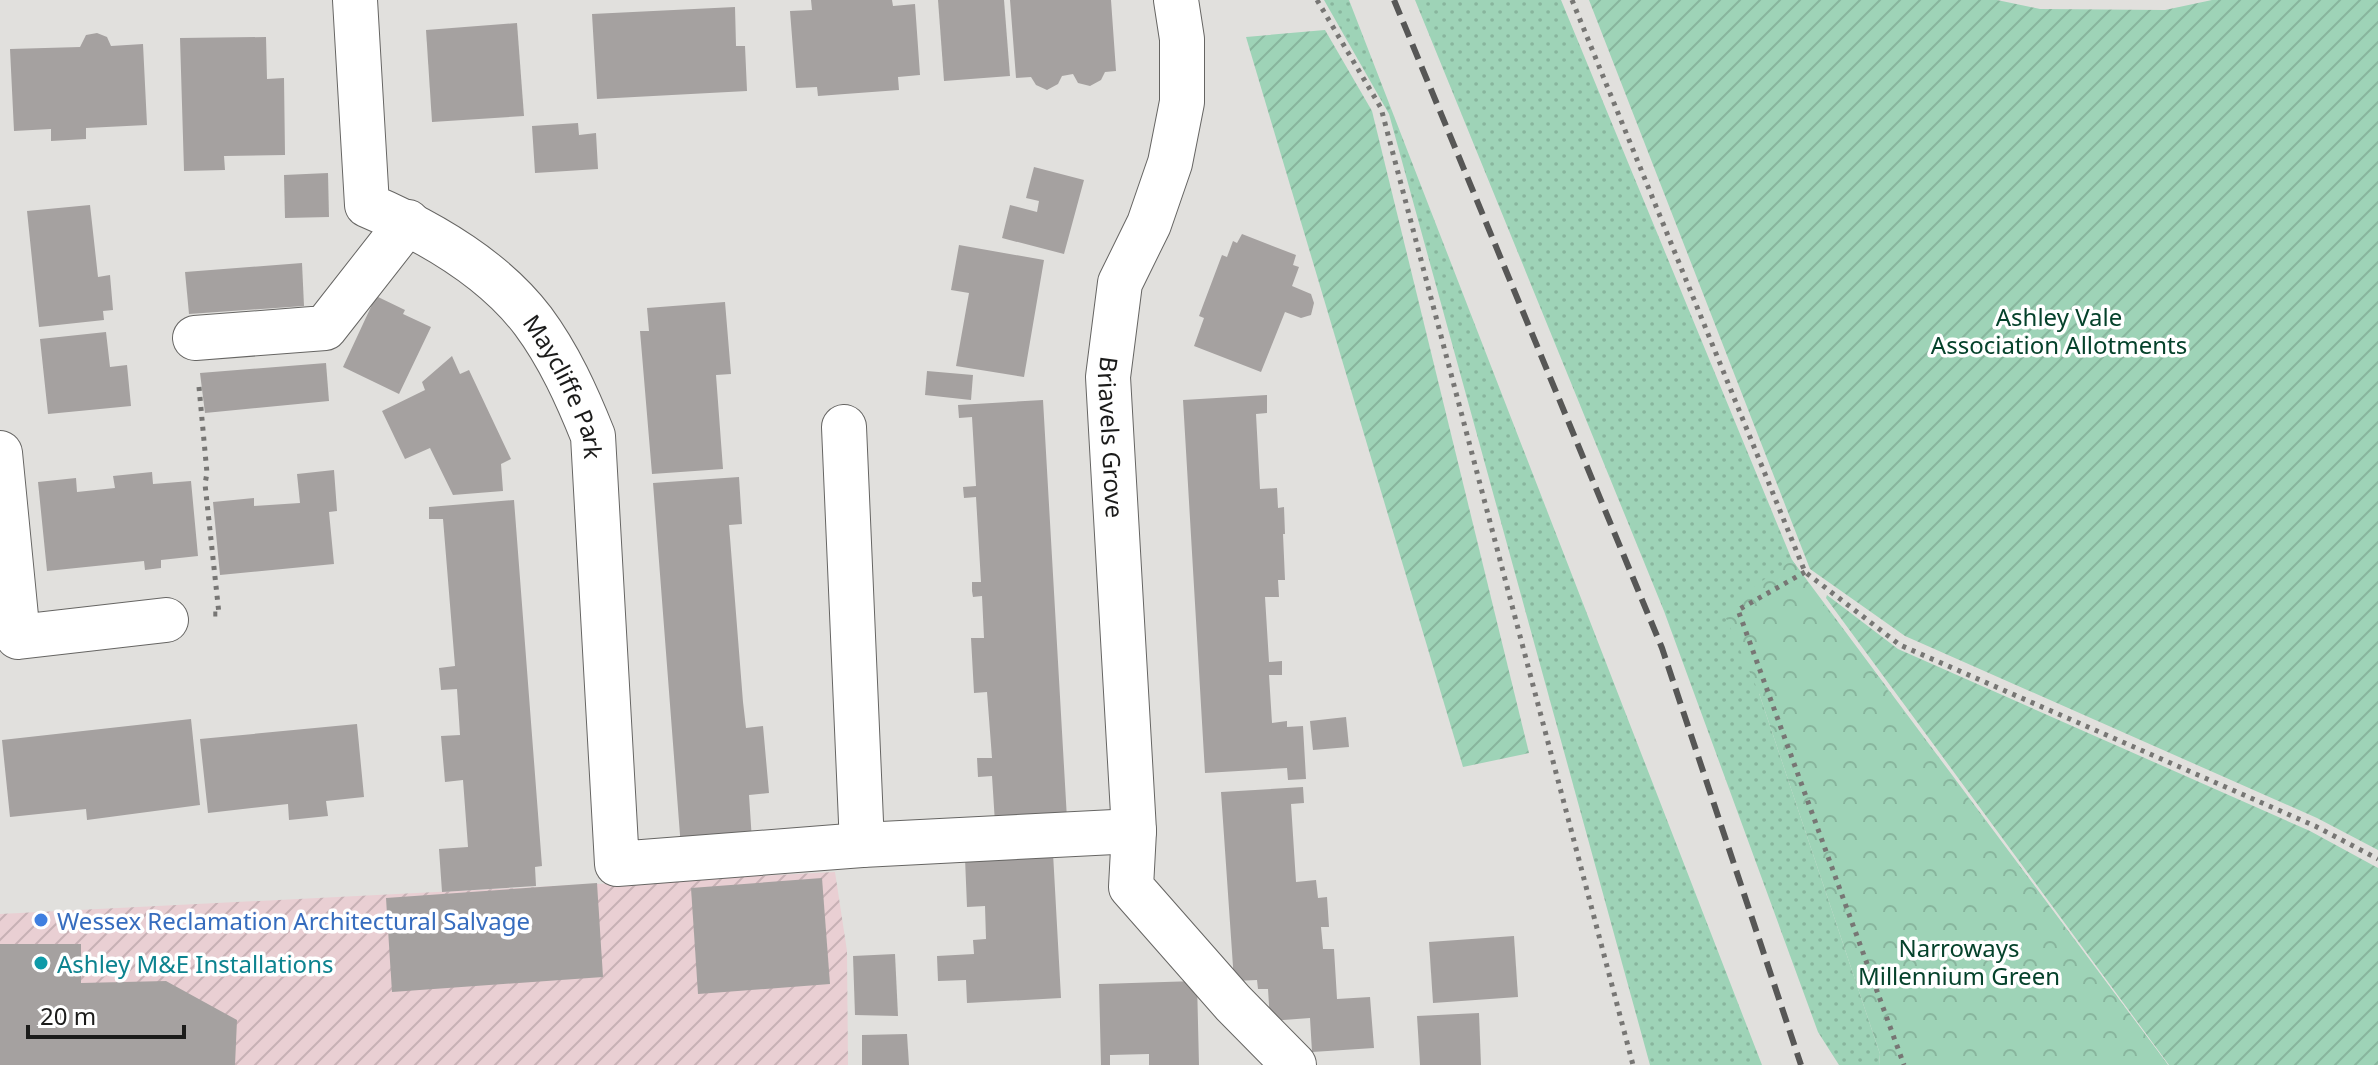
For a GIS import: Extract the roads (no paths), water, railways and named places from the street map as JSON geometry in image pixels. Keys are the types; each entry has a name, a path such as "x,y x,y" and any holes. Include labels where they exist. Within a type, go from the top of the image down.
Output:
{"street":[{"name":"Maycliffe Park","path":"355,0 367,205 408,222 458,253 507,293 533,321 577,396 593,436 617,864 862,845"},
{"name":"Briavels Grove","path":"1176,0 1182,39 1182,102 1170,163 1149,224 1120,283 1108,377 1134,831 1131,887 1233,1003 1294,1065"},
{"path":"195,338 325,328 408,222"},
{"path":"844,427 862,845 1134,831"},
{"path":"0,453 18,637 166,620"}],"railway":[{"path":"1394,0 1662,648 1801,1065"}],"place":[{"name":"Wessex Reclamation Architectural Salvage","path":"41,920"},
{"name":"Ashley M&E Installations","path":"41,963"}],"park label":[{"name":"Ashley Vale Association Allotments","path":"2059,330"},
{"name":"Narroways Millennium Green","path":"1959,961"}]}
